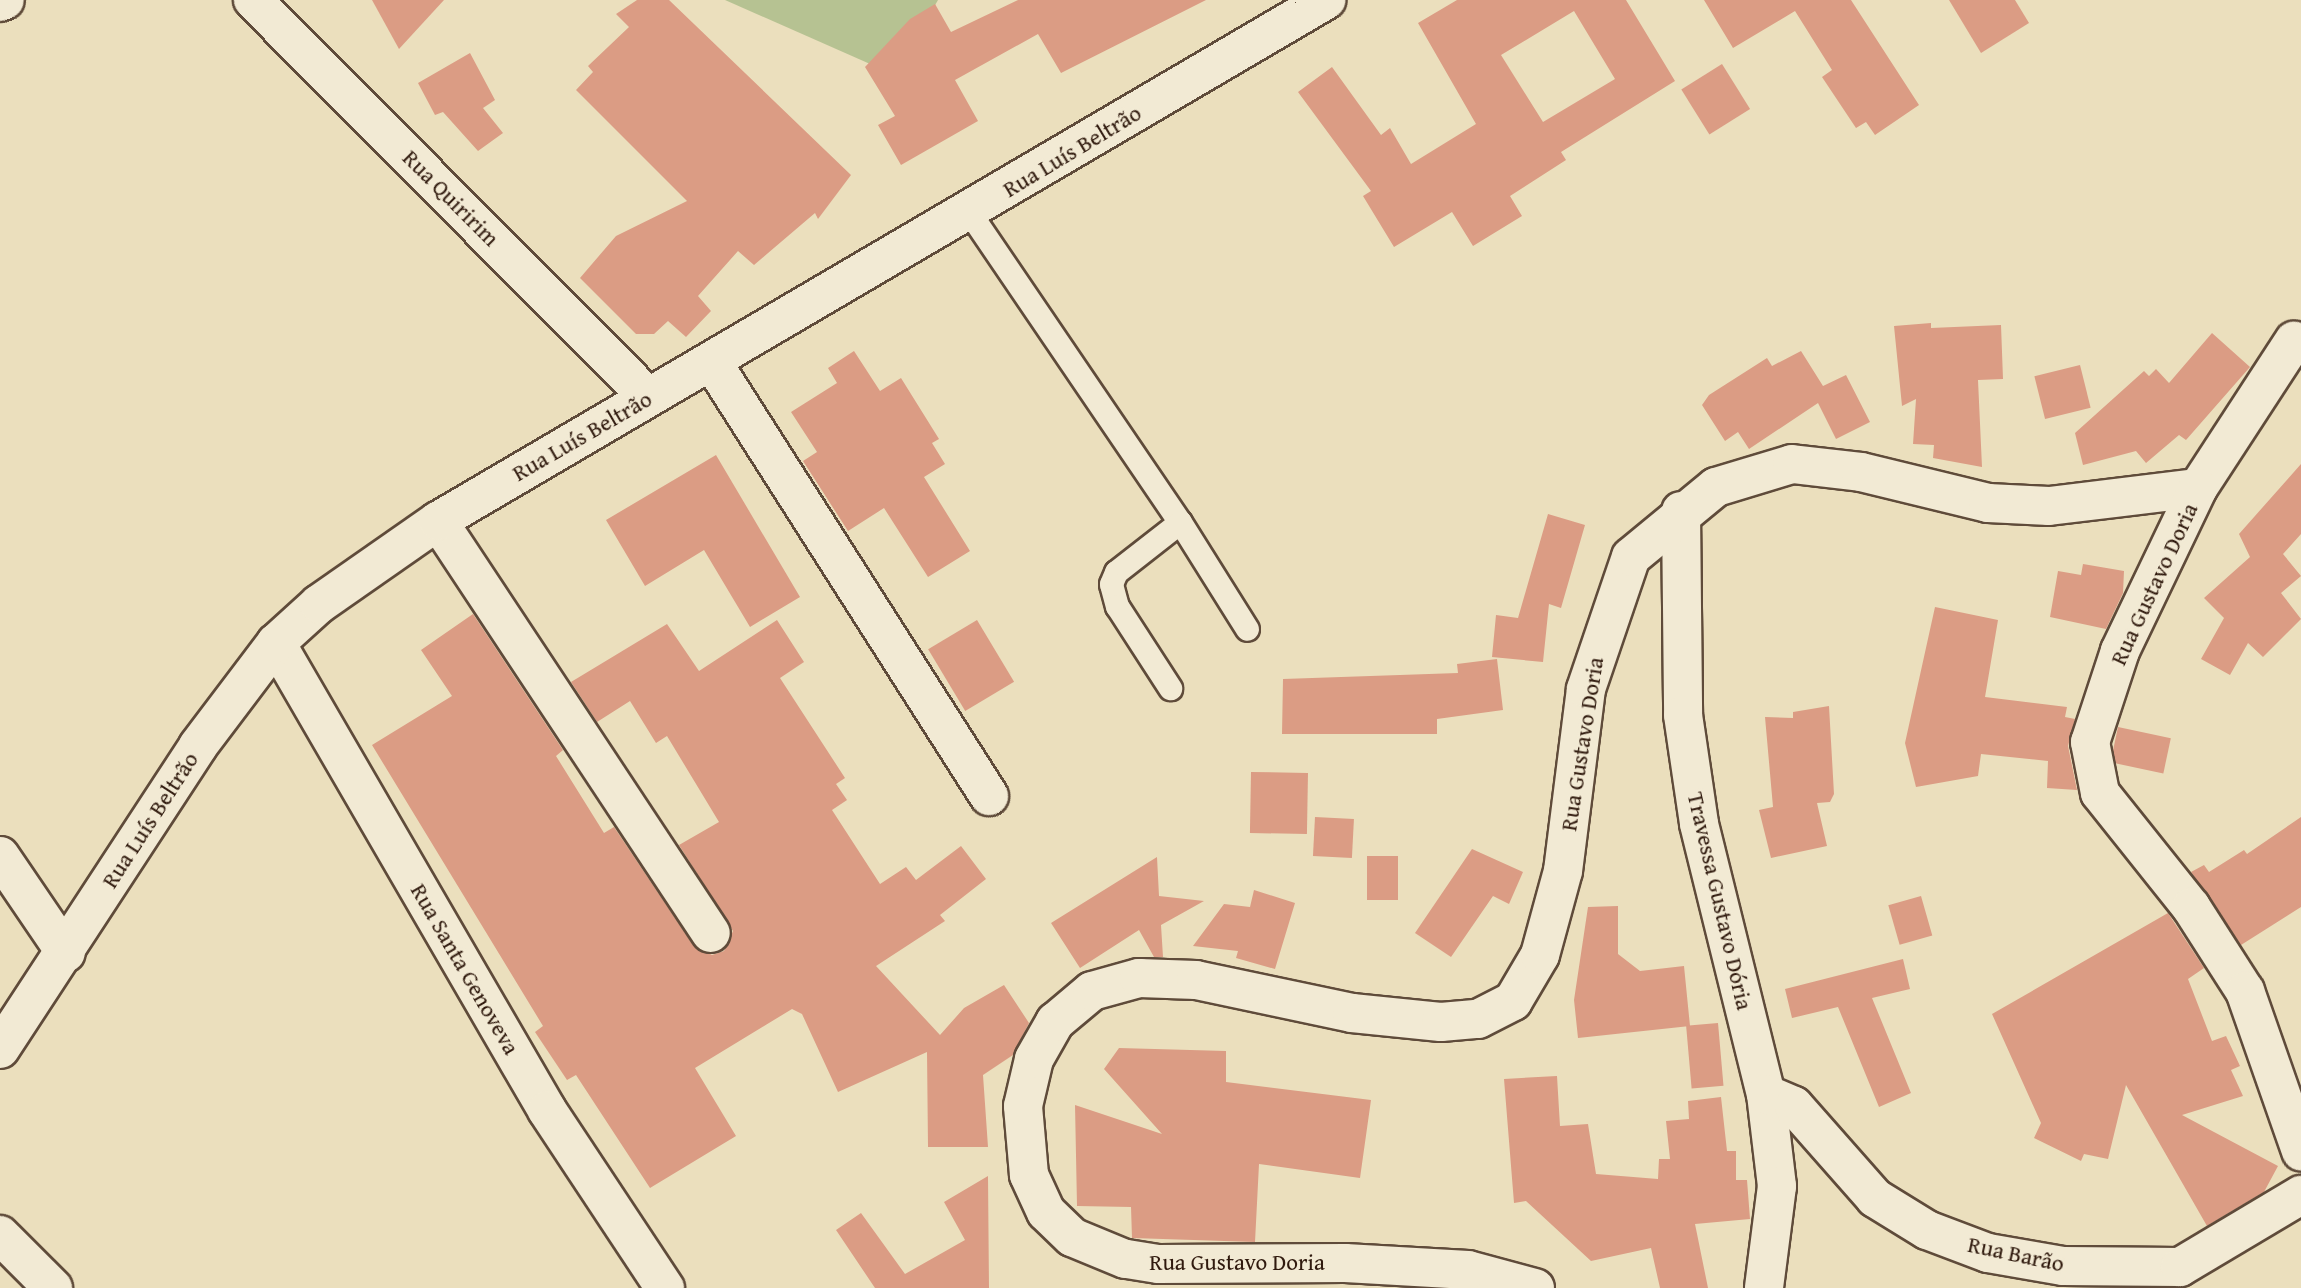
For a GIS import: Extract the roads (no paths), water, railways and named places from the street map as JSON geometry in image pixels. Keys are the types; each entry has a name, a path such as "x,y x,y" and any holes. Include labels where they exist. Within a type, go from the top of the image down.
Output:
{"street":[{"name":"Rua Quiririm","path":"253,0 648,397"},
{"name":"Rua Luís Beltrão","path":"0,1049 66,953 198,746 276,643 319,604 438,521 969,212 1326,0"},
{"path":"2198,488 2294,341"},
{"path":"712,362 989,796"},
{"name":"Rua Gustavo Doria","path":"1535,1288 1468,1270 1125,1259 1072,1237 1046,1212 1029,1175 1023,1105 1034,1059 1055,1022 1093,991 1139,978 1196,980 1352,1013 1441,1022 1478,1019 1513,1001 1540,956 1563,871 1599,638 1631,557 1681,511 1716,487 1792,464 1861,472 2001,503 2049,506 2198,488"},
{"name":"Rua Gustavo Doria","path":"2198,488 2120,651 2090,742 2100,793 2191,907 2245,991 2301,1151"},
{"name":"Travessa Gustavo Dória","path":"1681,511 1683,715 1699,824 1766,1094 1777,1186 1764,1288"},
{"path":"438,521 711,933"},
{"name":"Rua Santa Genoveva","path":"276,643 547,1110 665,1288"},
{"path":"0,856 66,953"},
{"name":"Rua Barão","path":"1766,1094 1794,1106 1875,1198 1927,1230 1988,1253 2063,1266 2180,1267 2301,1195"},
{"path":"0,1235 53,1288"}],"lane":[{"path":"969,212 1180,522 1247,629"},
{"path":"1170,688 1117,606 1111,584 1116,572 1180,522"}]}
